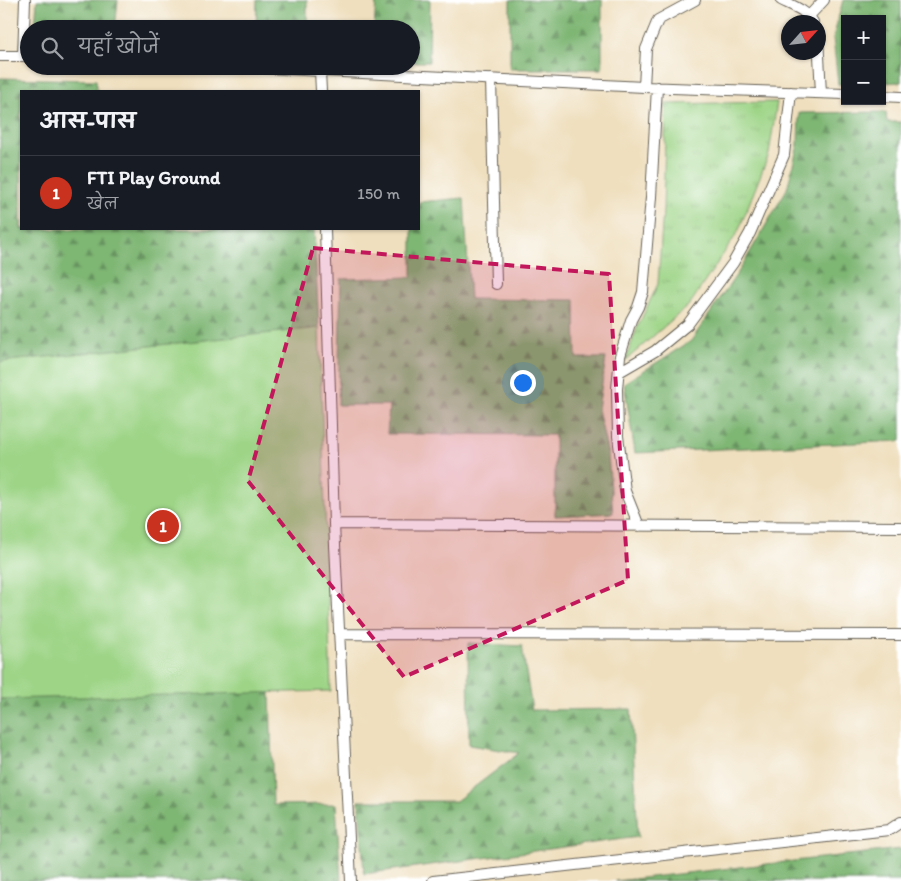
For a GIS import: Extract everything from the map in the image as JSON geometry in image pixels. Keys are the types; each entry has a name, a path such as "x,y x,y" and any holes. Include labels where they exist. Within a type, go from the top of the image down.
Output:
{"lane":[{"path":"25,0 25,20"},
{"path":"644,87 646,49 658,20 695,0"},
{"path":"781,0 799,8 807,15"},
{"path":"814,15 824,0"},
{"path":"0,56 20,56"},
{"path":"819,60 821,93"},
{"path":"320,75 321,90"},
{"path":"405,75 644,87 841,94"},
{"path":"490,79 496,284"},
{"path":"639,526 625,491 618,436 619,372 620,356 631,320 643,292 651,197 657,87"},
{"path":"619,372 655,351 688,324 733,263 750,233 784,155 791,92"},
{"path":"886,96 901,97"},
{"path":"325,230 334,524 351,881"},
{"path":"334,524 901,528"},
{"path":"339,634 901,635"},
{"path":"433,881 889,830 901,822"}],"highlighted area":[{"path":"313,248 609,274 628,580 404,677 248,481"}],"green space":[{"path":"37,0 118,0 116,20 36,20"},
{"path":"257,0 307,0 307,20 256,20"},
{"path":"376,0 430,0 429,62 420,62 420,20 375,20"},
{"path":"510,0 602,0 602,69 510,69"},
{"path":"843,0 901,0 901,82 886,83 886,15 841,15 841,84 838,84 833,38"},
{"path":"0,78 96,80 97,90 20,90 20,230 314,230 319,328 0,362"},
{"path":"777,102 769,154 738,232 690,304 625,361 638,326 658,284 663,210 666,104"},
{"path":"886,112 887,122 901,122 901,441 635,453 624,383 691,341 739,271 787,189 798,145 799,113"},
{"path":"464,198 470,299 575,300 576,358 606,358 598,409 608,455 613,513 555,516 555,435 387,434 389,405 338,405 341,279 412,277 412,230 420,230 420,202"},
{"path":"319,328 331,691 0,699 0,362"},
{"path":"468,643 522,646 532,710 631,709 638,837 364,874 359,801 456,801 519,753 469,745"},
{"path":"270,692 273,805 336,804 341,881 0,881 0,699"},
{"path":"901,849 901,881 615,881"}],"place":[{"name":"FTI Play Ground","path":"163,526"}]}
